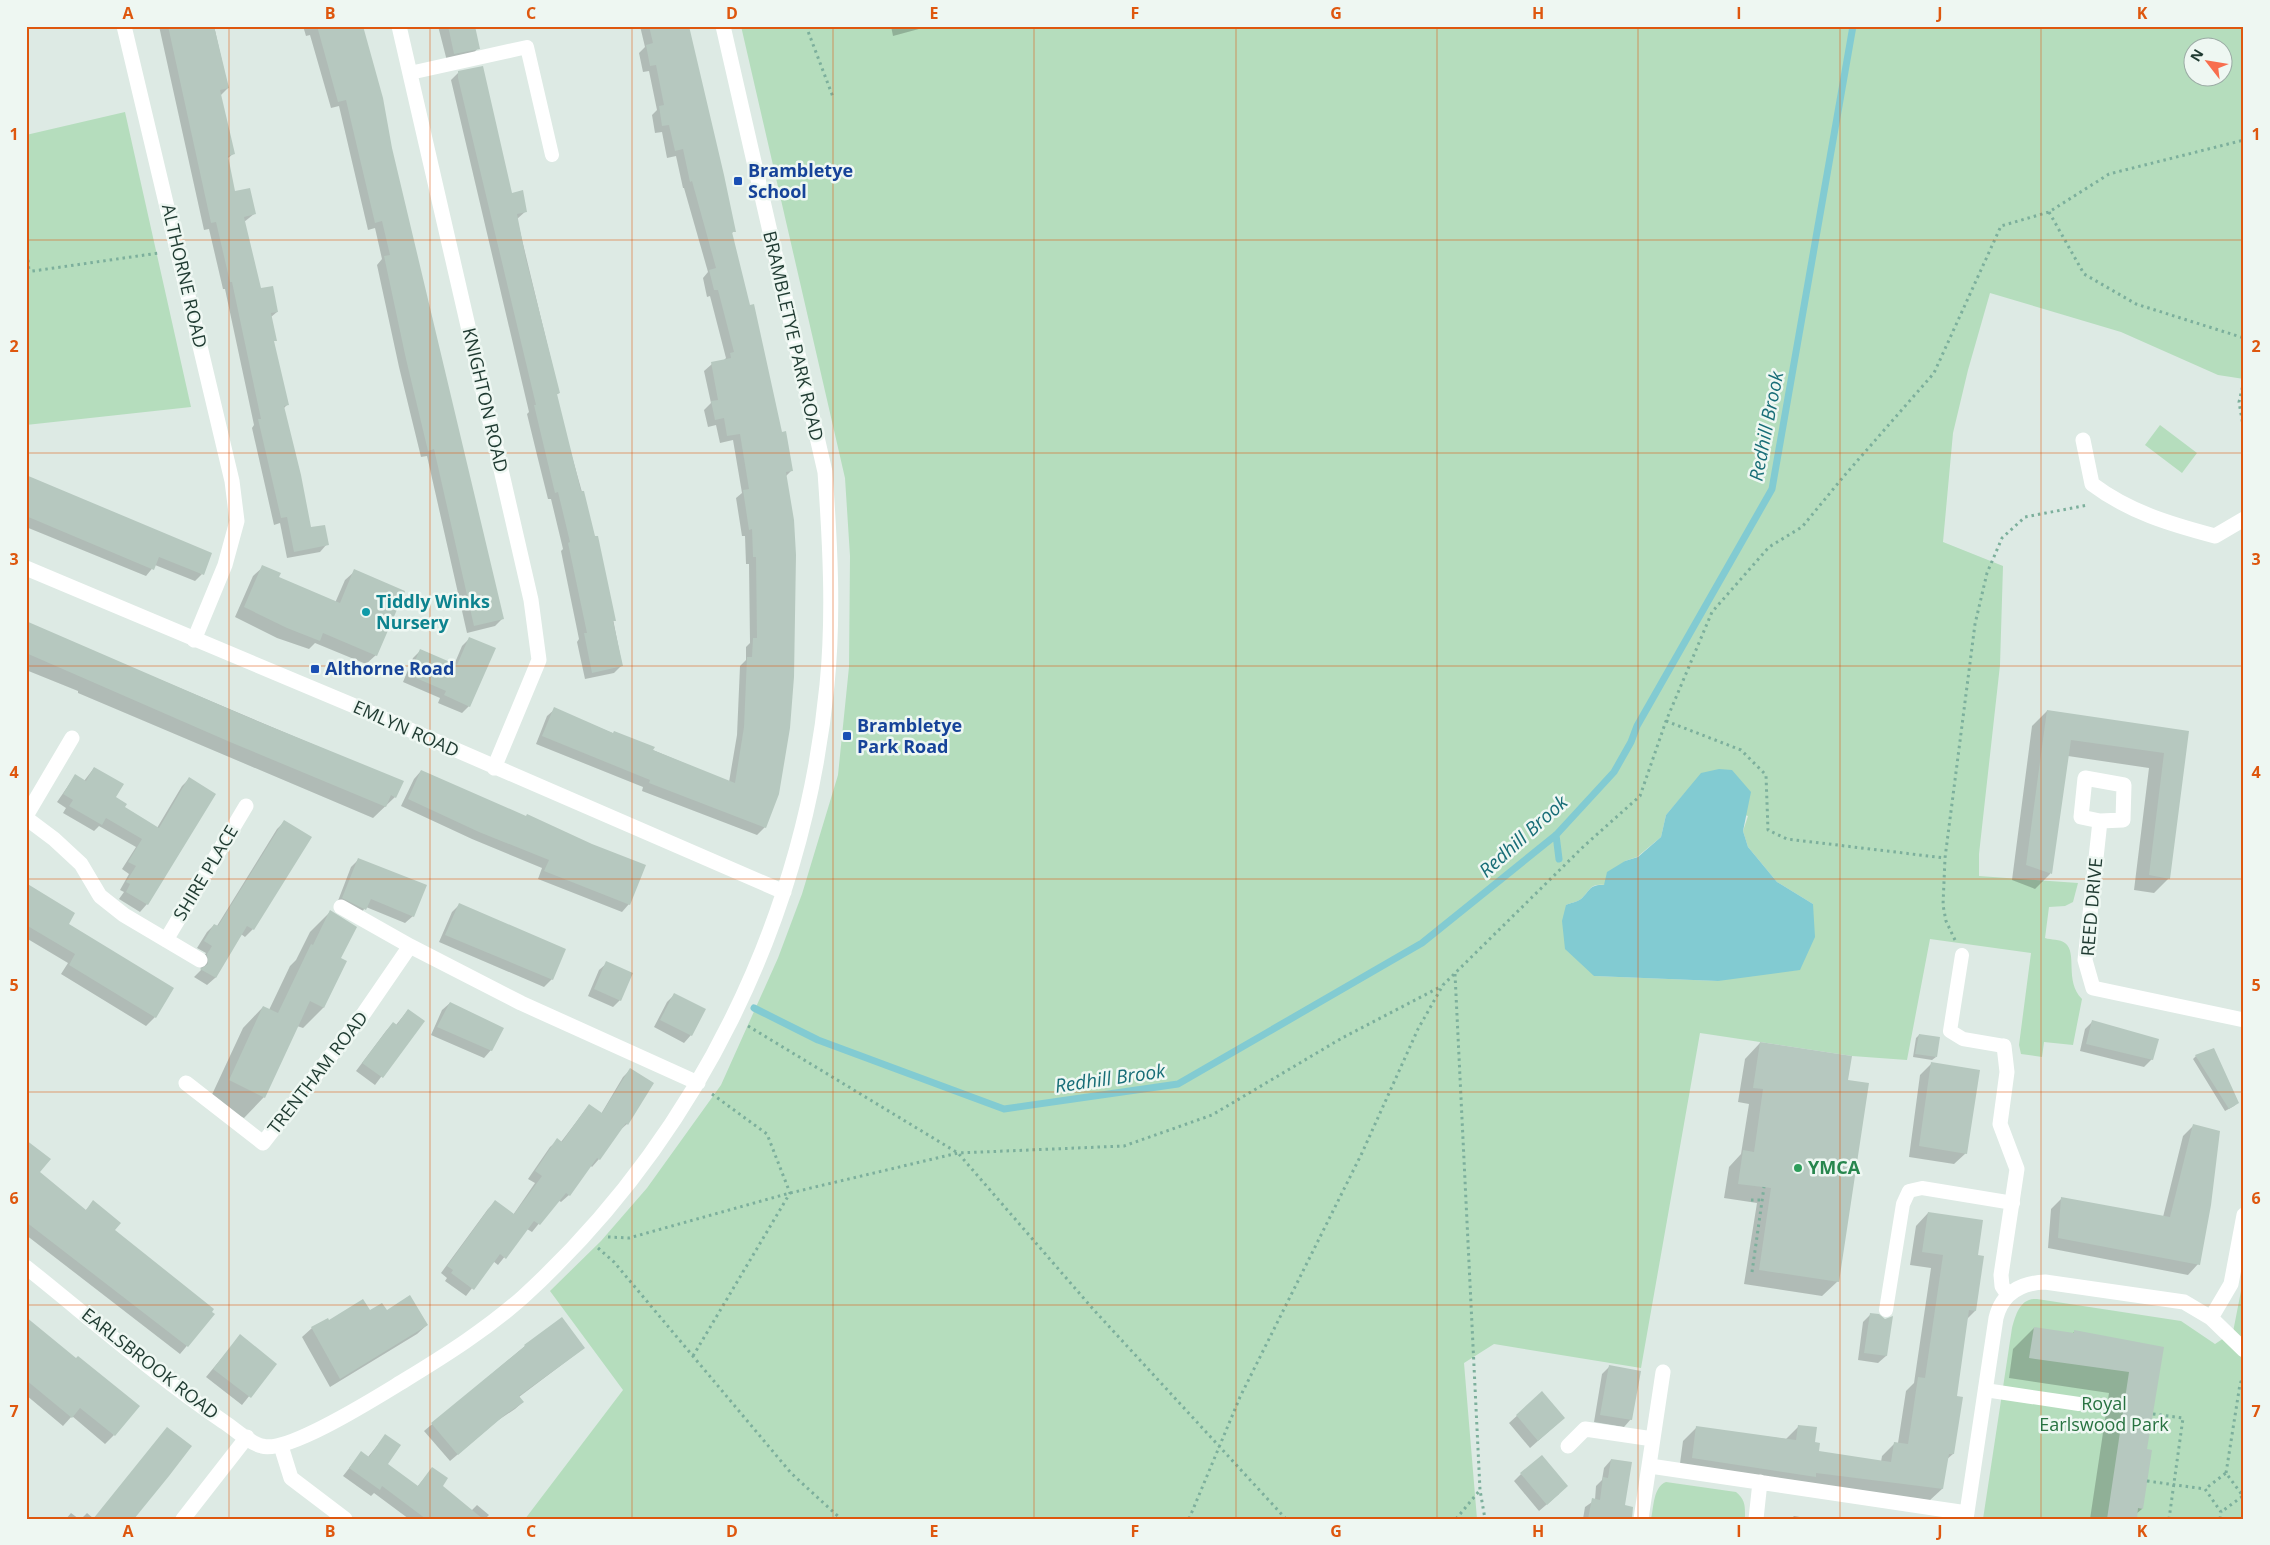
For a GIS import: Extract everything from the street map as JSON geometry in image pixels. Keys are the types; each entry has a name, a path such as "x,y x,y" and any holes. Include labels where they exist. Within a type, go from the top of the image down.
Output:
{"street":[{"name":"ALTHORNE ROAD","path":"124,26 232,481 237,521 225,566 194,640"},
{"name":"KNIGHTON ROAD","path":"399,26 531,600 539,660 494,768"},
{"name":"BRAMBLETYE PARK ROAD","path":"281,1446 354,1412 462,1345 521,1299 585,1236 634,1176 698,1083 734,1019 784,892 810,798 828,681 830,550 825,472 723,26"},
{"path":"2083,440 2092,484 2116,502 2171,525 2215,536 2244,519"},
{"name":"EMLYN ROAD","path":"26,568 364,710 494,768 784,892"},
{"name":"SHIRE PLACE","path":"72,738 26,817 81,864 100,896 124,915 200,960"},
{"name":"SHIRE PLACE","path":"166,940 246,806"},
{"name":"REED DRIVE","path":"2100,821 2085,960 2093,988 2244,1020"},
{"path":"341,907 410,946 521,1003 698,1083"},
{"name":"TRENTHAM ROAD","path":"186,1083 263,1143 364,1013 410,946"},
{"path":"2004,1046 2007,1077 2000,1124 2016,1164 2001,1275 2002,1286 2008,1295"},
{"path":"2210,1318 2222,1302 2231,1284 2244,1215"},
{"name":"EARLSBROOK ROAD","path":"26,1267 204,1408 263,1447 281,1446"},
{"path":"1650,1466 1967,1516 1996,1318 2000,1305 2008,1295 2023,1285 2045,1282 2173,1299 2193,1306 2210,1318 2244,1350"},
{"path":"1641,1519 1663,1372"},
{"path":"1568,1446 1584,1429 1653,1438"},
{"path":"183,1519 247,1437"},
{"path":"281,1446 291,1478 345,1519"},
{"path":"1756,1519 1760,1482"}],"lane":[{"path":"410,73 527,47 552,155"},
{"path":"1962,955 1950,1031 1957,1037 2004,1046"},
{"path":"1886,1310 1903,1204 1909,1191 1922,1188 2012,1203"},
{"path":"1985,1390 2079,1404"}],"path":[{"path":"806,26 834,97"},
{"path":"1189,1519 1240,1397 1362,1154 1418,1029 1443,985 1584,846 1640,796 1666,720 1712,612 1768,546 1802,528 1934,373 2001,226 2049,212 2109,174 2244,140"},
{"path":"2049,212 2084,274 2136,304 2244,338"},
{"path":"28,260 27,272 178,251"},
{"path":"2244,381 2239,402 2244,431"},
{"path":"1962,955 1944,913 1945,858 1975,624 1987,573 2002,538 2025,517 2085,505 2116,502"},
{"path":"1666,720 1741,750 1766,775 1768,830 1786,839 1945,858"},
{"path":"1455,973 1480,1490 1485,1519"},
{"path":"585,1236 629,1238 790,1192 958,1153 1124,1146 1212,1115 1342,1038 1443,985"},
{"path":"762,1033 848,1088 958,1153 1093,1309 1286,1519"},
{"path":"698,1083 768,1134 790,1192"},
{"path":"1752,1272 1764,1187"},
{"path":"693,1356 790,1192"},
{"path":"1751,1200 1762,1200"},
{"path":"585,1236 614,1262 791,1473 841,1519"},
{"path":"2204,1489 2226,1473 2240,1384 2244,1375"},
{"path":"2153,1414 2183,1418 2169,1519"},
{"path":"2221,1512 2243,1496 2226,1473"},
{"path":"2147,1481 2204,1489 2221,1512 2220,1519"},
{"path":"1456,1519 1480,1490"}],"green space":[{"path":"741,26 2244,26 2244,379 2218,375 2121,332 1990,293 1968,370 1953,433 1943,542 2003,566 2000,665 1979,854 1979,876 2078,883 2073,902 2065,906 2049,907 2045,938 2065,943 2071,953 2072,976 2077,992 2082,999 2073,1045 2044,1042 2042,1057 2021,1054 2019,1045 2031,953 1930,939 1907,1060 1852,1056 1700,1033 1641,1368 1494,1344 1464,1363 1477,1519 525,1519 623,1390 550,1291 601,1241 647,1188 721,1085 778,958 802,894 838,775 849,667 850,556 845,478","holes":["1684,794 1748,816 1743,831 1748,847 1777,882 1813,904 1718,981 1594,976 1566,905 1581,899 1593,886 1604,885 1625,861 1637,857 1661,837 1666,815"]},
{"path":"125,112 191,407 26,425 26,135"},
{"path":"2160,425 2197,453 2182,473 2145,445"},
{"name":"Royal Earlswood Park","path":"2241,1291 2244,1291 2244,1519 1983,1519 2012,1328 2017,1312 2026,1301 2037,1299 2181,1321 2215,1344 2233,1332"},
{"path":"1666,1482 1736,1492 1745,1507 1745,1519 1651,1519 1656,1493"}],"water":[{"path":"1719,769 1732,770 1751,792 1743,831 1748,847 1777,882 1813,904 1815,937 1800,970 1718,981 1594,976 1565,949 1562,921 1566,905 1581,899 1593,887 1604,885 1607,872 1625,861 1638,857 1661,837 1666,815 1701,773"}],"building":[{"path":"168,26 214,26 229,88 220,90 235,154 228,156 235,191 250,188 256,214 244,217 261,288 273,286 278,312 271,313 277,341 274,341 289,405 284,406 301,475 311,527 325,525 329,545 294,552 287,517 281,518 258,419 261,419 232,282 230,282 216,222 211,223"},
{"path":"317,26 363,26 383,98 392,148 504,619 474,626 434,449 428,451 406,359 384,256 390,255 382,221 375,223 346,100 338,102"},
{"path":"448,26 475,26 480,49 454,54"},
{"path":"649,26 689,26 736,232 732,232 750,305 754,304 782,432 786,431 793,471 786,472 794,520 796,555 794,677 790,728 779,794 766,828 649,783 650,780 542,736 554,707 613,733 614,731 655,747 653,750 735,783 744,727 747,657 752,657 753,638 757,638 756,557 753,557 752,529 749,530 743,490 749,489 740,434 727,436 724,418 715,420 711,401 718,400 711,362 731,358 730,353 734,352 718,290 714,290 709,270 716,268 692,181 690,182 683,149 675,151 669,125 662,126 659,106 664,105 656,65 650,66 646,45 653,43"},
{"path":"483,66 512,193 523,190 527,212 517,214 526,259 560,393 557,394 581,491 584,491 595,536 598,536 616,621 613,621 623,666 592,673 584,633 587,633 568,543 570,542 558,492 555,493 534,405 536,405 458,78 458,71"},
{"path":"26,475 212,553 204,575 159,557 154,570 26,516"},
{"path":"262,565 281,573 279,577 340,603 354,569 405,591 377,656 323,633 320,641 287,628 244,607"},
{"path":"26,621 250,718 404,781 396,798 391,795 386,807 230,742 26,653"},
{"path":"469,637 496,648 470,707 444,695 446,691 409,675 420,649 457,665"},
{"path":"2047,710 2189,731 2170,879 2149,875 2164,753 2071,740 2052,874 2026,865"},
{"path":"94,767 124,784 116,797 127,804 125,807 159,828 189,777 216,794 148,905 126,892 130,884 126,882 136,866 128,862 142,839 106,818 102,825 69,806 73,800 63,794 75,774 86,781"},
{"path":"421,770 526,816 527,814 592,844 646,865 630,905 544,871 549,860 479,832 408,799"},
{"path":"284,820 312,837 254,930 247,926 216,978 200,969 208,964 207,954 212,946 204,941 214,924 218,926"},
{"path":"358,858 427,885 414,917 371,899 366,910 342,898"},
{"path":"26,883 75,913 69,924 174,988 156,1018 69,965 75,954 26,925"},
{"path":"459,903 566,949 553,980 445,935"},
{"path":"330,910 357,927 341,958 347,961 324,1008 310,1001 265,1098 229,1080 263,1006 278,1013 311,944 313,945"},
{"path":"606,961 633,973 621,1001 594,989"},
{"path":"674,993 706,1009 692,1036 660,1020"},
{"path":"450,1002 504,1028 492,1051 437,1027"},
{"path":"408,1009 425,1021 383,1078 362,1063 393,1022 397,1025"},
{"path":"2092,1020 2159,1039 2153,1060 2086,1044"},
{"path":"1919,1034 1940,1037 1937,1057 1915,1054"},
{"name":"YMCA","path":"1760,1042 1852,1056 1848,1080 1869,1083 1839,1282 1759,1270 1771,1188 1738,1184 1743,1150 1754,1152 1763,1089 1753,1088"},
{"path":"2214,1048 2239,1103 2229,1109 2195,1055"},
{"path":"1931,1062 1980,1070 1967,1154 1919,1146"},
{"path":"630,1068 654,1083 628,1125 626,1123 600,1160 597,1158 570,1196 566,1193 540,1225 534,1221 506,1259 500,1254 474,1290 451,1273 453,1270 447,1266 495,1200 514,1214 542,1176 535,1171 557,1138 562,1142 589,1104 602,1113"},
{"path":"2193,1124 2220,1131 2211,1205 2200,1265 2058,1238 2061,1197 2170,1217"},
{"path":"26,1140 51,1159 40,1172 86,1210 93,1200 121,1223 115,1230 214,1309 212,1312 215,1314 188,1347 26,1222"},
{"path":"1928,1212 1983,1220 1978,1255 1984,1256 1976,1311 1969,1310 1957,1396 1963,1397 1954,1454 1949,1454 1943,1489 1816,1473 1816,1477 1692,1458 1696,1426 1796,1440 1798,1425 1817,1427 1815,1442 1820,1443 1819,1451 1891,1462 1894,1442 1908,1444 1918,1377 1925,1378 1943,1255 1922,1252"},
{"path":"410,1295 428,1325 340,1379 311,1327 328,1318 329,1320 363,1299 370,1310 382,1303 387,1310"},
{"path":"1870,1313 1879,1314 1885,1319 1893,1316 1887,1356 1864,1353"},
{"path":"26,1317 76,1358 78,1356 140,1406 115,1436 80,1408 72,1418 26,1380"},
{"path":"562,1317 585,1348 519,1396 524,1402 506,1414 458,1455 431,1423 524,1345"},
{"path":"2034,1327 2074,1333 2074,1330 2164,1347 2147,1449 2152,1450 2143,1509 2138,1508 2137,1519 2107,1519 2129,1372 2029,1358"},
{"path":"240,1334 277,1364 251,1398 213,1369"},
{"path":"1609,1365 1641,1371 1632,1420 1600,1415"},
{"path":"1542,1391 1565,1418 1538,1441 1516,1415"},
{"path":"167,1427 192,1446 169,1476 134,1519 93,1519"},
{"path":"385,1434 401,1445 388,1464 418,1486 432,1467 448,1478 443,1486 483,1519 426,1519 382,1486 380,1490 349,1468 361,1451 369,1457"},
{"path":"1542,1455 1568,1486 1547,1505 1520,1473"},
{"path":"1611,1459 1632,1462 1625,1505 1633,1507 1632,1519 1588,1519 1592,1498 1600,1500 1603,1477 1608,1478"}],"waterway":[{"name":"Redhill Brook","path":"754,1008 818,1040 1004,1109 1178,1084 1422,943 1556,835 1614,772 1631,742 1637,726 1772,489 1853,26"},
{"path":"1556,835 1559,859"}],"place":[{"name":"Brambletye School","path":"738,181"},
{"name":"Tiddly Winks Nursery","path":"366,612"},
{"name":"Althorne Road","path":"315,669"},
{"name":"Brambletye Park Road","path":"847,736"},
{"name":"YMCA","path":"1798,1168"}]}
